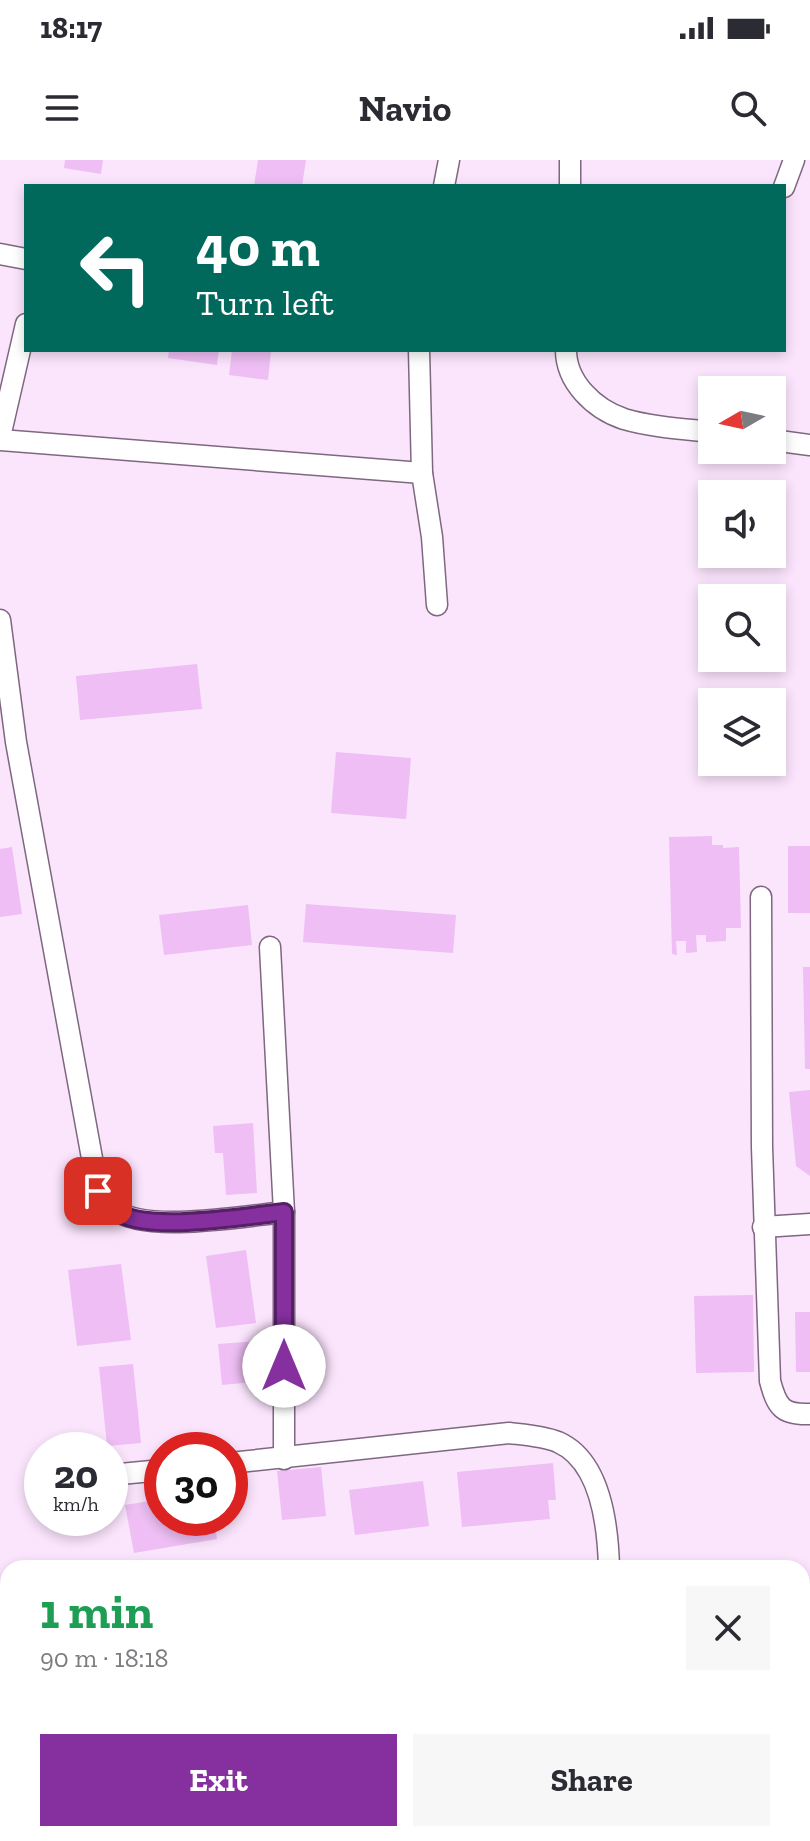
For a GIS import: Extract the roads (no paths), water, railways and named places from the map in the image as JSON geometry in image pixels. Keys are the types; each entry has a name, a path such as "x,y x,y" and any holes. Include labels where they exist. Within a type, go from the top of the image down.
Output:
{"street":[{"path":"444,184 449,160"},
{"path":"570,160 570,184"},
{"path":"785,184 794,160"},
{"path":"0,254 24,259"},
{"path":"24,333 0,438 422,473"},
{"path":"419,352 422,473 432,537 437,605"},
{"path":"566,352 575,384 595,403 622,418 698,430"},
{"path":"786,442 810,445"},
{"path":"0,620 16,742 98,1191 115,1211 136,1220 170,1223 284,1212"},
{"path":"761,897 763,1227 770,1381 781,1408 793,1414 810,1414"},
{"path":"270,947 284,1212 284,1459"},
{"path":"763,1227 810,1224"},
{"path":"248,1462 509,1433 535,1435 560,1443 577,1455 592,1474 603,1514 609,1560"}]}
